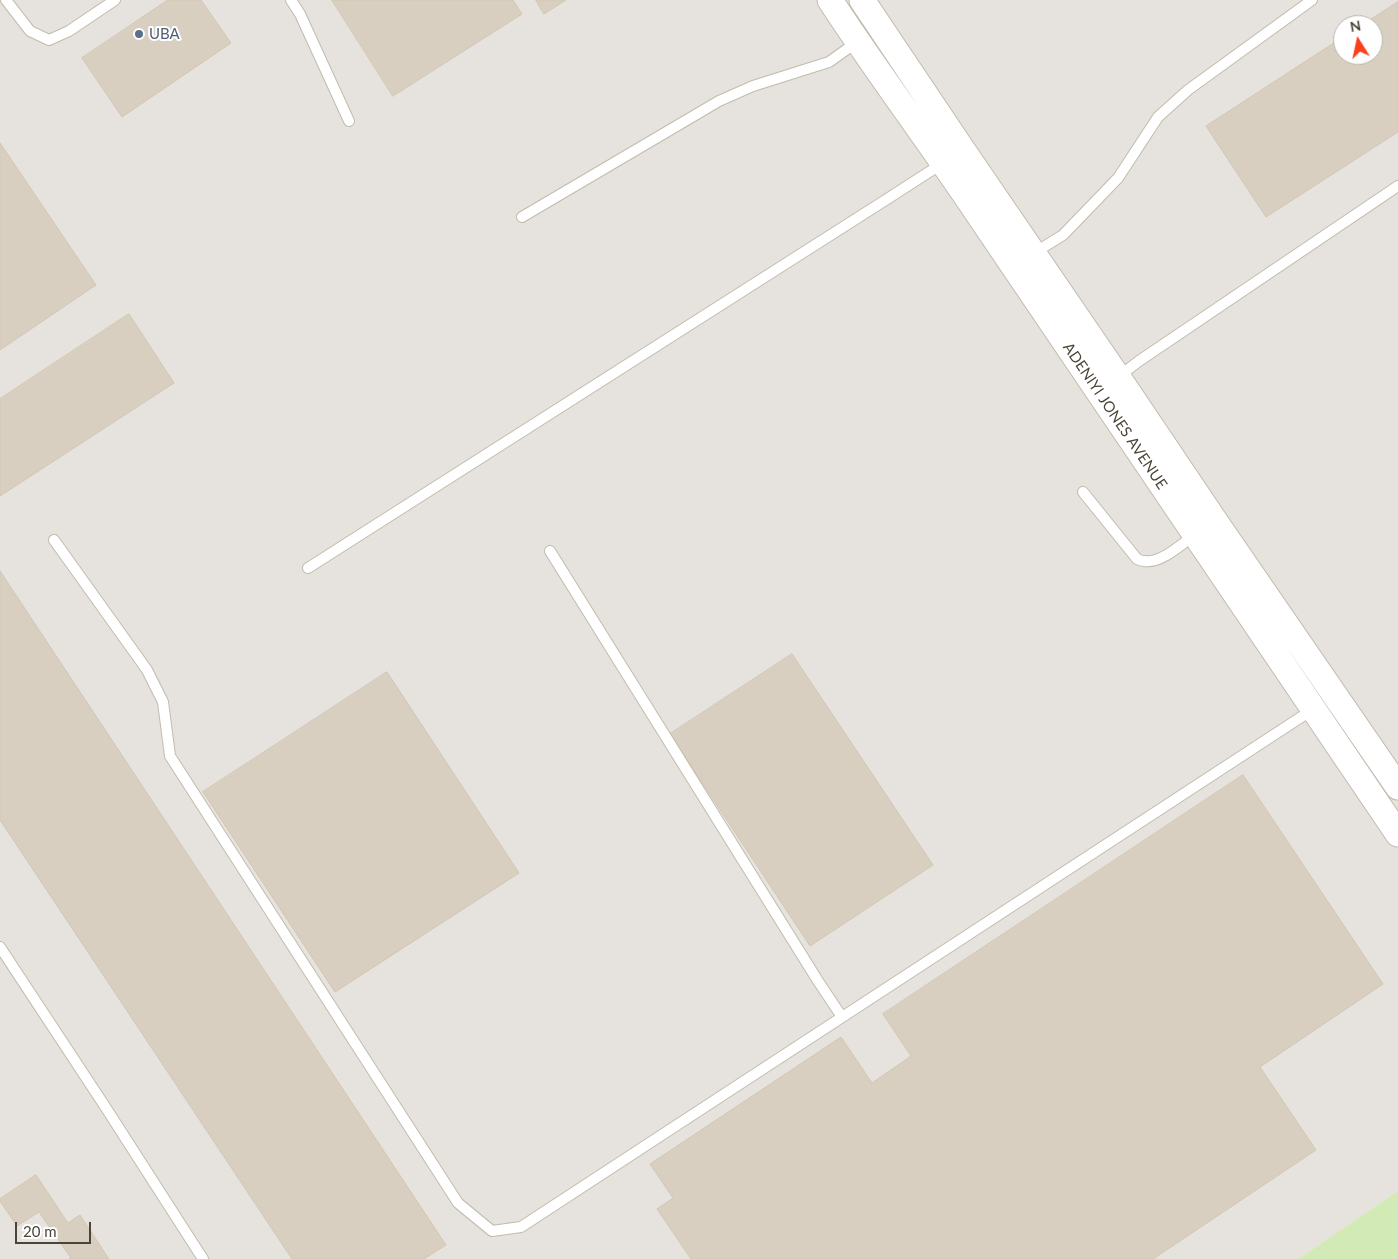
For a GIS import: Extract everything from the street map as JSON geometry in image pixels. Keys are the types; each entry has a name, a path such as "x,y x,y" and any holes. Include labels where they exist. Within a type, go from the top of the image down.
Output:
{"street":[{"name":"ADENIYI JONES AVENUE","path":"830,0 857,42 953,156"},
{"name":"ADENIYI JONES AVENUE","path":"862,0 953,156 1024,260 1196,534 1324,702 1398,787"},
{"name":"ADENIYI JONES AVENUE","path":"1024,260 1118,377 1215,521 1324,702 1398,834"}],"lane":[{"path":"6,0 30,31 48,40 69,31 115,0"},
{"path":"291,0 300,14 349,121"},
{"path":"1024,260 1063,235 1118,178 1158,117 1188,90 1312,0"},
{"path":"522,217 718,101 753,86 829,62 857,42"},
{"path":"308,568 884,202 953,156"},
{"path":"1118,377 1138,361 1398,186"},
{"path":"1083,492 1137,559 1145,562 1157,560 1196,534"},
{"path":"54,540 147,670 164,702 170,756 458,1203 492,1231 521,1227 1324,702"},
{"path":"550,551 807,964 842,1017"},
{"path":"0,947 203,1259"}],"shaded area":[{"path":"0,0 1398,0 1398,1191 1298,1259 0,1259"}],"green space":[{"path":"1398,1191 1398,1259 1298,1259"}],"building":[{"path":"168,0 201,0 231,43 122,117 82,58"},
{"path":"332,0 513,0 522,14 393,96"},
{"path":"536,0 566,0 544,14"},
{"path":"1398,2 1398,132 1266,217 1206,126 1333,43 1333,65 1383,65 1383,15 1378,15"},
{"path":"0,143 96,285 0,350"},
{"path":"129,314 174,383 0,496 0,399"},
{"path":"0,571 446,1245 424,1259 292,1259 0,820"},
{"path":"792,654 933,865 810,946 670,734"},
{"path":"387,672 519,873 335,992 203,792"},
{"path":"1243,775 1383,984 1260,1067 1316,1150 1153,1259 691,1259 657,1209 673,1198 650,1164 841,1037 872,1083 911,1056 883,1014"},
{"path":"36,1175 68,1223 80,1215 109,1259 69,1259 71,1258 39,1212 17,1226 0,1199"}],"place":[{"name":"UBA","path":"139,34"}]}
